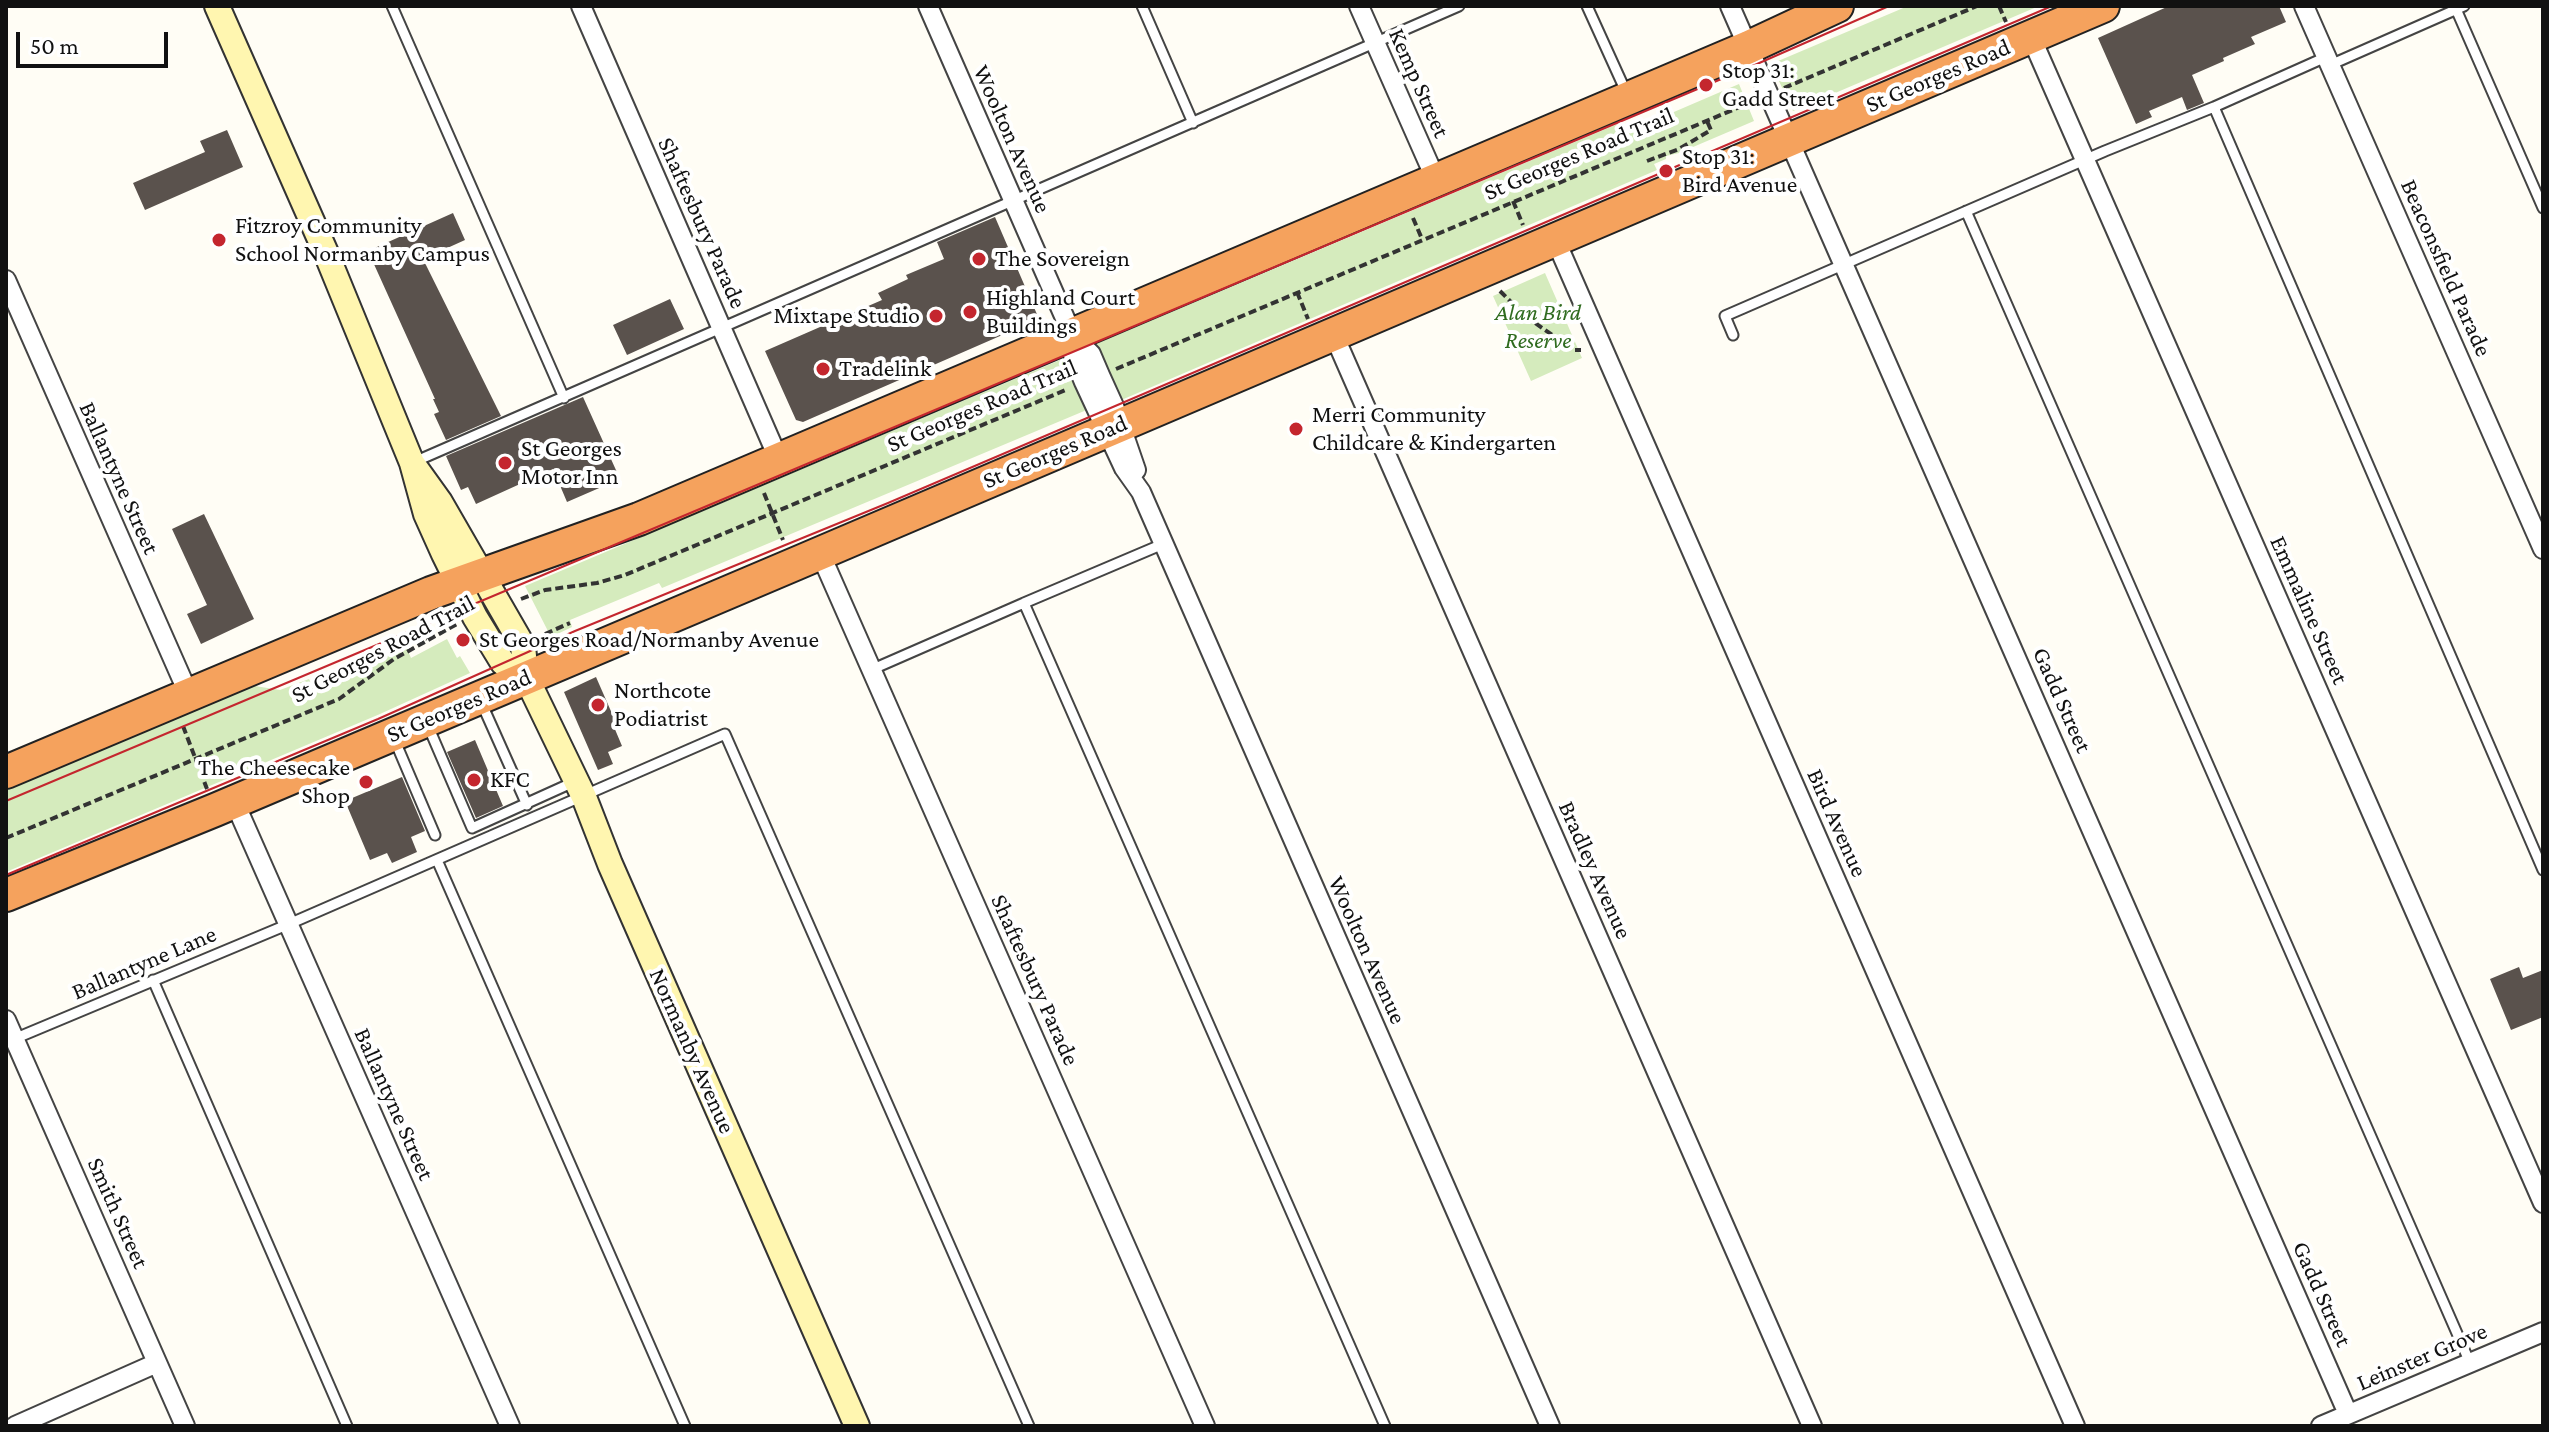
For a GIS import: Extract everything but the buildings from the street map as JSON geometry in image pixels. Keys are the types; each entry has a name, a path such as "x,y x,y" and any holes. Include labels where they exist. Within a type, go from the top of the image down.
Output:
{"highway":[{"path":"6,772 470,578 599,535 1749,47 1837,6"},
{"name":"St Georges Road","path":"6,895 808,558 2103,6"}],"main road":[{"name":"Normanby Avenue","path":"217,6 326,253 412,463 440,502 470,578 475,617 503,663 526,677"},
{"name":"Normanby Avenue","path":"470,578 501,607 523,646 526,677 580,789 857,1426"}],"street":[{"name":"Shaftesbury Parade","path":"581,6 723,329 766,465"},
{"name":"Woolton Avenue","path":"928,6 1072,335 1088,350 1092,379 1114,427 1134,460 1141,492 1163,544 1550,1426"},
{"name":"Kemp Street","path":"1359,6 1436,180"},
{"name":"Gadd Street","path":"1730,6 2348,1414"},
{"name":"Beaconsfield Parade","path":"2304,6 2543,549"},
{"name":"Emmaline Street","path":"2031,37 2543,1203"},
{"name":"Bird Avenue","path":"1555,239 2075,1426"},
{"name":"Ballantyne Street","path":"6,280 180,698"},
{"name":"Bradley Avenue","path":"1333,333 1812,1426"},
{"name":"Shaftesbury Parade","path":"808,558 873,669 1205,1426"},
{"name":"Ballantyne Street","path":"225,805 289,924 510,1426"},
{"name":"Smith Street","path":"6,1020 185,1426"},
{"name":"Leinster Grove","path":"2321,1426 2543,1332"},
{"path":"15,1426 157,1363"}],"lane":[{"path":"392,6 564,398"},
{"path":"1142,6 1193,123"},
{"path":"412,463 1459,6"},
{"path":"1587,6 1629,98"},
{"path":"1733,335 1725,316 2085,159 2460,8 2543,208"},
{"path":"2214,107 2543,870"},
{"path":"1966,211 2470,1363"},
{"path":"873,669 1163,544"},
{"path":"1024,603 1385,1426"},
{"path":"479,697 527,805"},
{"path":"425,720 472,828 527,805 580,789 725,734 1029,1426"},
{"path":"392,734 435,835"},
{"name":"Ballantyne Lane","path":"14,1039 437,860 580,789"},
{"path":"437,860 685,1426"},
{"path":"153,980 347,1426"}],"path":[{"name":"St Georges Road Trail","path":"501,607 545,590 597,583 625,575 1977,6"},
{"path":"1647,161 1669,154 1711,130 1707,121"},
{"path":"1499,290 1525,316 1574,350 1581,350"},
{"path":"766,465 772,513 808,558"},
{"name":"St Georges Road Trail","path":"6,838 339,699 384,665 427,639 475,617"},
{"path":"545,634 570,623"},
{"path":"404,642 420,636 427,639"},
{"path":"180,698 183,726 195,760 225,805"}],"green space":[{"path":"1908,6 2039,6 1793,111 1771,64"},
{"path":"1739,84 1754,121 1666,156 1666,159 1654,164 1657,170 1119,401 1093,345 1620,123 1625,133"},
{"name":"Alan Bird Reserve","path":"1545,273 1582,358 1531,381 1493,296"},
{"path":"1067,357 1089,409 662,588 659,583 570,620 572,627 551,637 525,586"},
{"path":"447,639 470,673 6,872 6,783 145,725 255,686 280,690 309,679 312,685 405,644 411,658"}],"tram line":[{"path":"6,801 1889,6"},
{"path":"6,875 378,719 575,631 888,503 2052,6"}],"place":[{"name":"Stop 31: Gadd Street","path":"1706,85"},
{"name":"Stop 31: Bird Avenue","path":"1666,171"},
{"name":"Fitzroy Community School Normanby Campus","path":"219,240"},
{"name":"The Sovereign","path":"979,259"},
{"name":"Highland Court Buildings","path":"970,312"},
{"name":"Mixtape Studio","path":"936,316"},
{"name":"Tradelink","path":"823,369"},
{"name":"Merri Community Childcare & Kindergarten","path":"1296,429"},
{"name":"St Georges Motor Inn","path":"505,463"},
{"name":"St Georges Road/Normanby Avenue","path":"463,640"},
{"name":"Northcote Podiatrist","path":"598,705"},
{"name":"KFC","path":"474,780"},
{"name":"The Cheesecake Shop","path":"366,782"}]}
